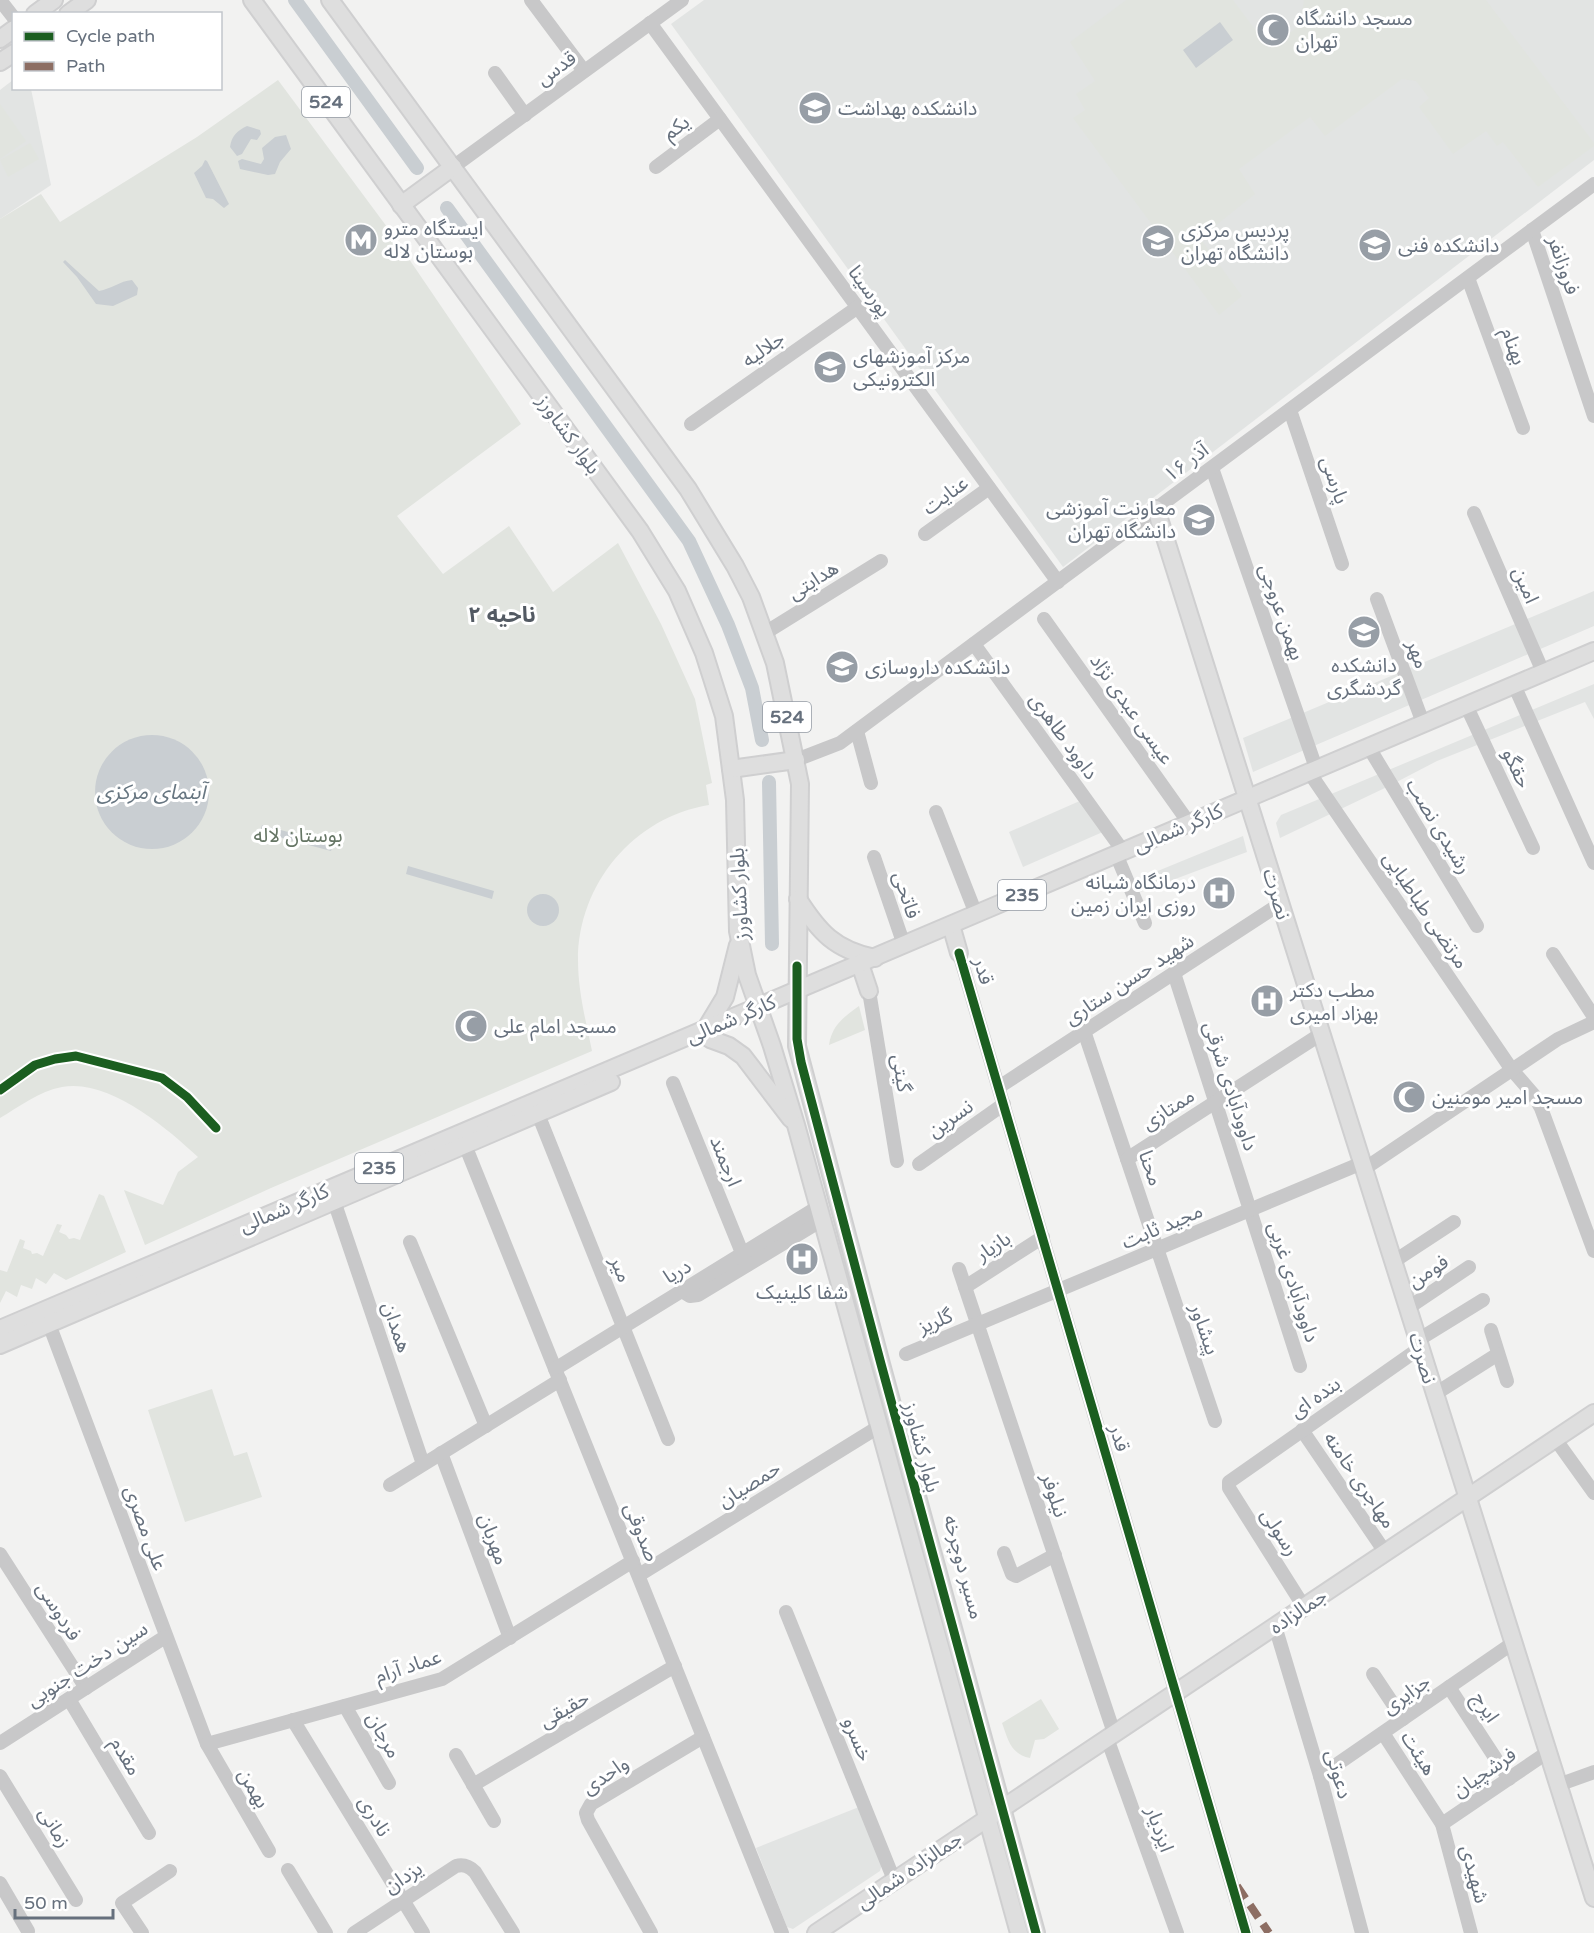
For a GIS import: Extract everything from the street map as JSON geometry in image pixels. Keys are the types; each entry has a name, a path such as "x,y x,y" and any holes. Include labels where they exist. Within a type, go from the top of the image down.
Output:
{"main road":[{"path":"38,12 54,0"},
{"path":"71,12 87,0"},
{"name":"بلوار کشاورز","path":"252,0 663,566 685,608 708,664 724,716 732,769 739,938 747,975 796,1125 1019,1933"},
{"name":"بلوار کشاورز","path":"330,0 688,489 735,566 751,597 765,633 775,663 800,784 797,1046 1036,1933"},
{"path":"401,205 453,167"},
{"path":"1156,509 1247,798"},
{"name":"کارگر شمالی","path":"0,1329 46,1317 708,1035 760,1012 796,991 1594,651"},
{"path":"732,769 796,760"},
{"name":"نصرت","path":"1247,798 1594,1898"},
{"path":"798,898 812,921 836,943 868,961 869,991"},
{"path":"951,925 959,952"},
{"path":"739,938 725,997 708,1035 743,1056 796,1125"},
{"path":"0,1345 46,1317"},
{"name":"جمالزاده","path":"1002,1808 1594,1413"},
{"name":"جمالزاده شمالی","path":"816,1933 1002,1808"}],"street":[{"path":"0,0 12,15"},
{"path":"531,0 584,71"},
{"name":"قدس","path":"453,167 682,0"},
{"name":"پورسینا","path":"650,23 1058,582"},
{"path":"495,73 525,115"},
{"name":"یکم","path":"656,167 720,119"},
{"name":"۱۶ آذر","path":"796,760 840,743 857,731 1594,184"},
{"name":"فروزانفر","path":"1532,230 1594,416"},
{"name":"بهنام","path":"1468,278 1523,428"},
{"name":"جلالیه","path":"691,424 858,307"},
{"name":"پارسی","path":"1290,410 1342,564"},
{"name":"بهمن عروجی","path":"1212,468 1312,770"},
{"name":"عنایت","path":"925,534 989,488"},
{"name":"امین","path":"1474,513 1543,672"},
{"name":"هدایتی","path":"765,633 881,561"},
{"name":"مهر","path":"1377,599 1423,723"},
{"name":"عیسی عبدی نژاد","path":"1044,619 1189,823"},
{"name":"داوود طاهری","path":"974,644 1120,853 1144,923"},
{"path":"1514,685 1594,863"},
{"name":"حقگو","path":"1466,705 1533,848"},
{"path":"857,731 871,783"},
{"name":"رشیدی نصب","path":"1368,746 1477,926"},
{"name":"مرتضی طباطبایی","path":"1312,770 1512,1070 1533,1094 1541,1108 1594,1251"},
{"path":"936,812 976,914"},
{"name":"فاتحی","path":"874,857 904,945"},
{"name":"شهید حسن ستاری","path":"999,1087 1280,904"},
{"name":"قدر","path":"959,952 1246,1933"},
{"path":"1553,954 1594,1017"},
{"name":"داوودآبادی شرقی","path":"1174,973 1250,1210"},
{"name":"گیتی","path":"869,991 897,1161"},
{"name":"مجید ثابت","path":"978,1324 1250,1210 1363,1166 1558,1039 1594,1022"},
{"name":"محنا","path":"1084,1031 1157,1249"},
{"name":"ممتازی","path":"1127,1159 1321,1034"},
{"name":"ارجمند","path":"673,1083 745,1260"},
{"name":"نسرین","path":"919,1164 1004,1104"},
{"name":"میر","path":"536,1108 668,1438"},
{"name":"صدوقی","path":"463,1139 782,1933"},
{"name":"همدان","path":"331,1195 423,1464"},
{"name":"داوودآبادی غربی","path":"1250,1210 1300,1366"},
{"name":"دریا","path":"390,1485 486,1426 623,1327 682,1291 745,1260 820,1213"},
{"path":"1393,1262 1454,1222"},
{"name":"بازیار","path":"965,1287 1043,1237"},
{"path":"410,1242 486,1426"},
{"name":"پیشاور","path":"1157,1249 1215,1421"},
{"name":"فومن","path":"1408,1308 1469,1267"},
{"name":"نیلوفر","path":"959,1269 1055,1555 1110,1736"},
{"path":"1419,1344 1483,1300"},
{"name":"علی مصری","path":"46,1317 207,1744"},
{"name":"گلریز","path":"906,1354 978,1324"},
{"path":"1491,1330 1507,1381"},
{"name":"بنده ای","path":"1232,1479 1419,1344"},
{"path":"1435,1394 1498,1354"},
{"name":"حمصیان","path":"639,1575 880,1426"},
{"name":"مهاجری خامنه","path":"1302,1430 1385,1552"},
{"path":"1556,1440 1594,1493"},
{"name":"مهربان","path":"441,1453 510,1638"},
{"name":"رسولی","path":"1232,1479 1228,1488 1304,1607"},
{"path":"1004,1553 1012,1574 1016,1576 1055,1555"},
{"name":"فردوسی","path":"0,1554 86,1688"},
{"name":"عماد آرام","path":"207,1744 442,1679 633,1561"},
{"name":"خسرو","path":"786,1612 894,1880"},
{"name":"دعوتی","path":"1275,1626 1320,1776 1362,1933"},
{"name":"سین دخت جنوبی","path":"0,1743 165,1637"},
{"name":"جزایری","path":"1320,1776 1513,1643"},
{"name":"حقیقی","path":"473,1785 675,1666"},
{"path":"1373,1674 1403,1719"},
{"name":"ایرج","path":"1449,1687 1509,1779"},
{"name":"مقدم","path":"69,1699 148,1833"},
{"name":"مرجان","path":"345,1706 388,1783"},
{"name":"نادری","path":"293,1720 423,1933"},
{"name":"هیئت","path":"1383,1733 1442,1824"},
{"name":"ایزدیار","path":"1110,1736 1177,1933"},
{"name":"واحدی","path":"651,1933 588,1820 587,1809 594,1802 703,1737"},
{"name":"بهمن","path":"207,1744 269,1851"},
{"name":"فرشچیان","path":"1442,1824 1548,1752"},
{"path":"456,1755 494,1821"},
{"path":"1558,1785 1594,1773"},
{"name":"زمانی","path":"0,1776 76,1900"},
{"name":"شهیدی","path":"1442,1824 1471,1933"},
{"name":"یزدان","path":"354,1933 456,1866 467,1866 475,1872 513,1933"},
{"path":"288,1870 326,1933"},
{"path":"142,1933 122,1903 170,1871"},
{"path":"0,1883 28,1931"}],"shaded area":[{"name":"پردیس مرکزی دانشگاه‌ تهران","path":"704,0 1594,0 1594,160 1063,567 671,24"},
{"path":"12,81 12,90 31,90 51,185 0,219 0,90"},
{"path":"1594,591 1594,626 1253,772 1243,738"},
{"path":"1594,684 1594,719 1585,702 1437,761 1280,838 1276,823 1281,815"},
{"path":"1082,800 1105,831 1023,867 1009,832"},
{"path":"1243,836 1247,852 1130,896 1126,884"},
{"path":"859,1807 882,1864 880,1871 793,1929 787,1927 756,1848"}],"green space":[{"path":"1126,0 1233,0 1269,48 1299,26 1304,0 1486,0 1594,146 1538,187 1503,142 1497,146 1486,131 1453,154 1419,107 1429,98 1416,81 1402,79 1325,136 1310,117 1239,169 1255,194 1200,238 1242,296 1219,315 1073,118 1085,110 1076,94 1095,81 1070,42"},
{"name":"بوستان لاله","path":"278,80 390,231 521,424 397,516 443,574 509,526 553,592 618,543 661,624 695,699 712,783 706,785 709,805 682,812 657,824 635,839 615,858 588,905 581,932 578,972 592,1051 271,1188 145,1245 124,1190 163,1205 178,1172 198,1157 185,1145 135,1107 117,1097 80,1086 62,1087 45,1092 0,1118 0,219 41,194 60,222 197,137"},
{"path":"0,104 26,141 0,159"},
{"path":"30,143 39,159 8,177 0,160"},
{"path":"859,1006 865,1030 829,1045 836,1027"},
{"path":"99,1194 104,1196 126,1252 66,1280 54,1273 46,1284 36,1278 32,1289 21,1285 17,1297 6,1291 0,1303 0,1270 7,1272 20,1239 25,1241 23,1248 31,1251 32,1254 37,1253 43,1256 57,1224 62,1225 59,1232 69,1239 80,1240"},
{"path":"212,1389 234,1456 247,1452 262,1497 185,1522 148,1410"},
{"path":"1041,1699 1059,1729 1044,1739 1035,1740 1030,1758 1014,1749 1002,1723"}],"water":[{"path":"1220,22 1233,40 1196,68 1183,50"},
{"path":"247,126 260,130 261,134 257,140 251,139 242,154 237,156 230,147 232,139"},
{"path":"286,135 291,149 280,162 275,174 268,175 240,169 238,161 242,159 261,164 264,159 262,148 275,137"},
{"path":"205,160 229,204 224,208 213,199 206,198 194,173"},
{"path":"65,260 99,291 132,280 138,288 137,295 113,306 96,304 63,262"},
{"name":"آبنمای مرکزی","path":"152,735 174,739 184,744 200,760 205,770 209,792 205,814 200,824 184,840 174,845 152,849 130,845 120,840 104,824 99,814 95,792 99,770 104,760 120,744 130,739"},
{"path":"262,825 333,844 331,851 260,832"},
{"path":"408,866 494,891 492,899 406,874"},
{"path":"543,894 554,899 559,910 554,921 543,926 532,921 527,910 532,899"}],"waterway":[{"path":"295,0 417,168"},
{"path":"447,208 689,541 728,625 752,688 762,740"},
{"path":"769,782 772,944"}],"marked path":[{"path":"1237,1886 1269,1933"}],"cycle path":[{"path":"959,953 1246,1933"},
{"path":"797,966 797,1039 801,1062 1036,1933"},
{"path":"0,1090 35,1065 76,1056 162,1078 187,1097 216,1128"}],"place":[{"name":"مسجد دانشگاه تهران","path":"1273,30"},
{"name":"دانشکده بهداشت","path":"815,108"},
{"name":"ایستگاه مترو بوستان لاله","path":"361,240"},
{"name":"پردیس مرکزی دانشگاه‌ تهران","path":"1158,241"},
{"name":"دانشکده فنی","path":"1375,245"},
{"name":"مرکز آموزشهای الکترونیکی","path":"830,367"},
{"name":"معاونت آموزشی دانشگاه تهران","path":"1199,520"},
{"name":"دانشکده گردشگری","path":"1364,632"},
{"name":"دانشکده داروسازی","path":"842,667"},
{"name":"درمانگاه شبانه روزی ایران زمین","path":"1219,893"},
{"name":"مطب دکتر بهزاد امیری","path":"1267,1001"},
{"name":"مسجد امام علی","path":"471,1026"},
{"name":"مسجد امیر مومنین","path":"1409,1097"},
{"name":"شفا کلینیک","path":"802,1259"}],"district":[{"name":"ناحیه ۲","path":"502,614"}]}
